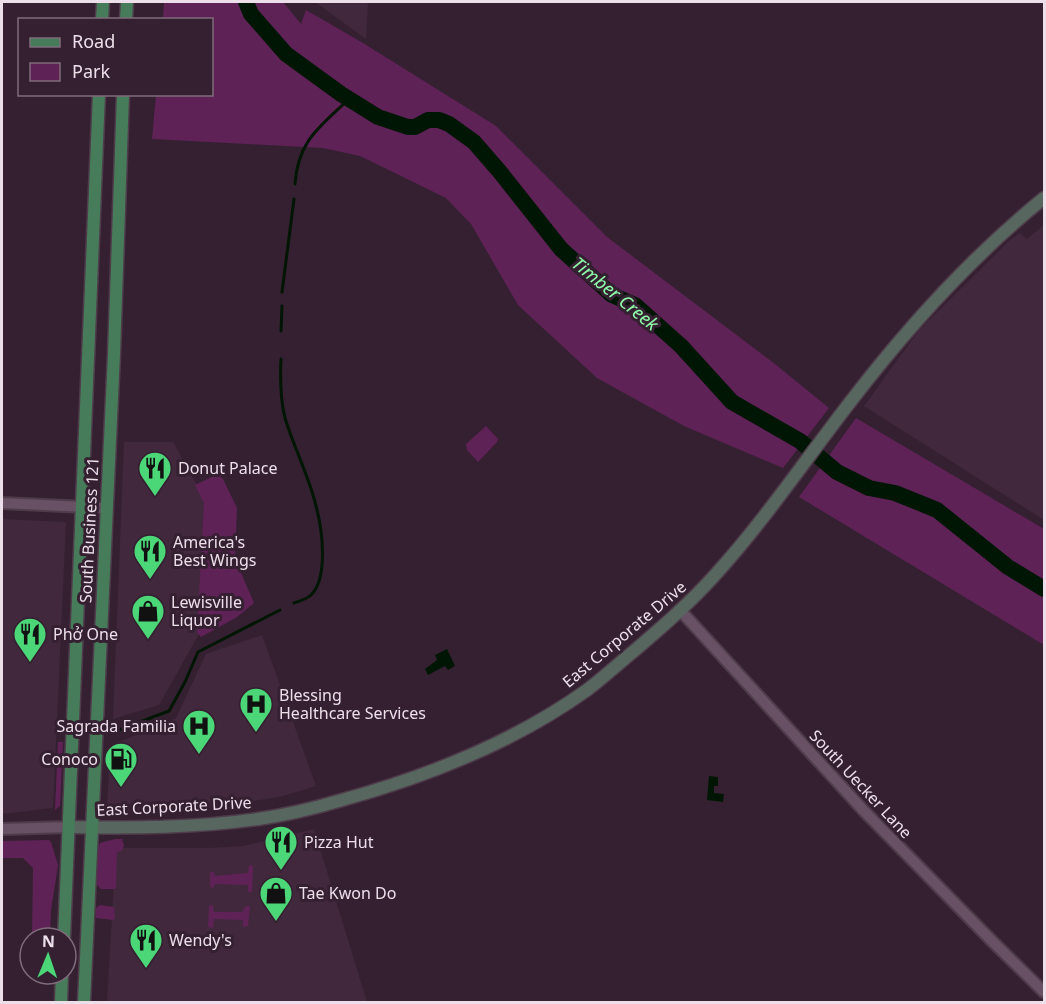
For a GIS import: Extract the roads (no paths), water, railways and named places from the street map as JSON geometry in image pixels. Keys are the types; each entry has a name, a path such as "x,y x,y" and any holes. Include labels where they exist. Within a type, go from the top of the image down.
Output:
{"main road":[{"path":"102,18 103,2"},
{"path":"126,18 127,2"},
{"name":"South Business 121","path":"65,926 99,96"},
{"name":"South Business 121","path":"84,1002 123,96"},
{"name":"East Corporate Drive","path":"69,827 185,826 258,819 325,805 421,776 470,756 547,716 588,689 680,610 715,575 792,480 851,401 952,280 1044,198"},
{"path":"61,1002 62,986"}],"street":[{"path":"2,503 106,508"},
{"name":"South Uecker Lane","path":"680,610 864,811 1044,992"},
{"path":"2,829 69,827"}],"waterway":[{"name":"Timber Creek","path":"246,2 251,14 286,54 341,94 378,117 408,127 415,127 428,120 439,120 449,124 474,142 561,249 612,295 635,305 681,346 732,402 800,441 837,472 869,488 895,493 937,510 1008,567 1044,589"},
{"path":"295,184 301,156 312,135 350,98"},
{"path":"282,292 294,199"},
{"path":"281,331 282,306"},
{"path":"281,359 283,411 313,495 320,527 322,552 322,565 317,587 309,596 294,603"},
{"path":"111,733 169,711 198,652 280,610"}],"place":[{"name":"Donut Palace","path":"155,497"},
{"name":"America's Best Wings","path":"150,580"},
{"name":"Lewisville Liquor","path":"148,640"},
{"name":"Phở One","path":"30,663"},
{"name":"Blessing Healthcare Services","path":"256,733"},
{"name":"Sagrada Familia","path":"199,755"},
{"name":"Conoco","path":"121,788"},
{"name":"Pizza Hut","path":"281,871"},
{"name":"Tae Kwon Do","path":"276,922"},
{"name":"Wendy's","path":"146,969"}]}
